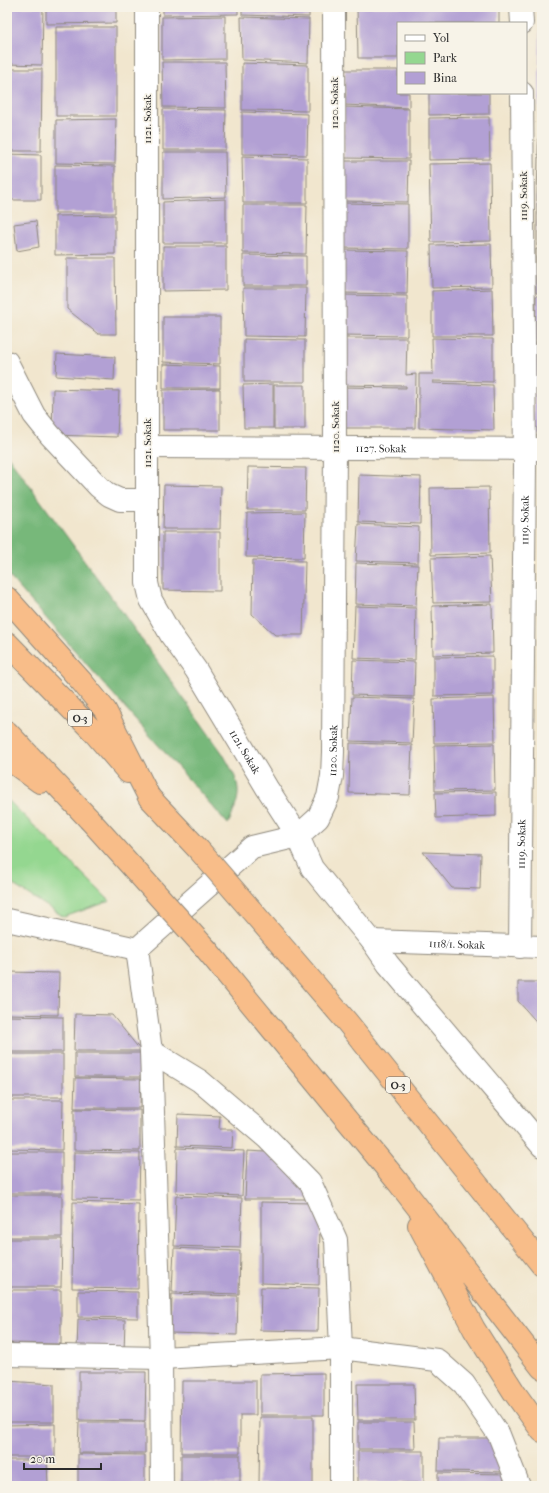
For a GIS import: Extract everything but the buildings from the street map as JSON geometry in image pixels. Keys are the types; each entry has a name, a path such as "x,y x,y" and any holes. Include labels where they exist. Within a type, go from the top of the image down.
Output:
{"highway":[{"path":"7,598 105,710 149,797"},
{"name":"O-3","path":"7,643 92,730 149,797 199,850 251,910 347,1022 542,1265"},
{"path":"7,732 89,819 207,950 398,1182 542,1368"},
{"path":"7,758 89,819"},
{"path":"398,1182 474,1329 514,1392 542,1431"}],"street":[{"name":"1121. Sokak","path":"147,7 147,500 148,583 151,600 171,635 196,670 267,788 298,836 312,868 372,941 388,964 542,1146"},
{"name":"1120. Sokak","path":"298,836 318,818 328,797 332,776 335,448 334,7"},
{"path":"522,7 522,22"},
{"name":"1119. Sokak","path":"520,947 533,449 522,94"},
{"path":"7,362 34,415 50,435 99,487 109,495 120,500 147,500"},
{"name":"1127. Sokak","path":"147,447 533,449"},
{"path":"137,949 252,847 298,836"},
{"path":"7,920 137,949"},
{"name":"1118/1. Sokak","path":"372,941 542,947"},
{"path":"137,949 151,1051 161,1358 162,1486"},
{"path":"151,1051 200,1081 267,1138 310,1182 336,1240 341,1348 341,1486"},
{"path":"7,1355 161,1358 341,1348 437,1360 464,1384 499,1435 519,1486"}],"green space":[{"path":"7,455 120,609 223,754 233,773 238,788 236,803 228,824 7,574"},
{"path":"7,799 110,901 64,917 7,881"}]}
